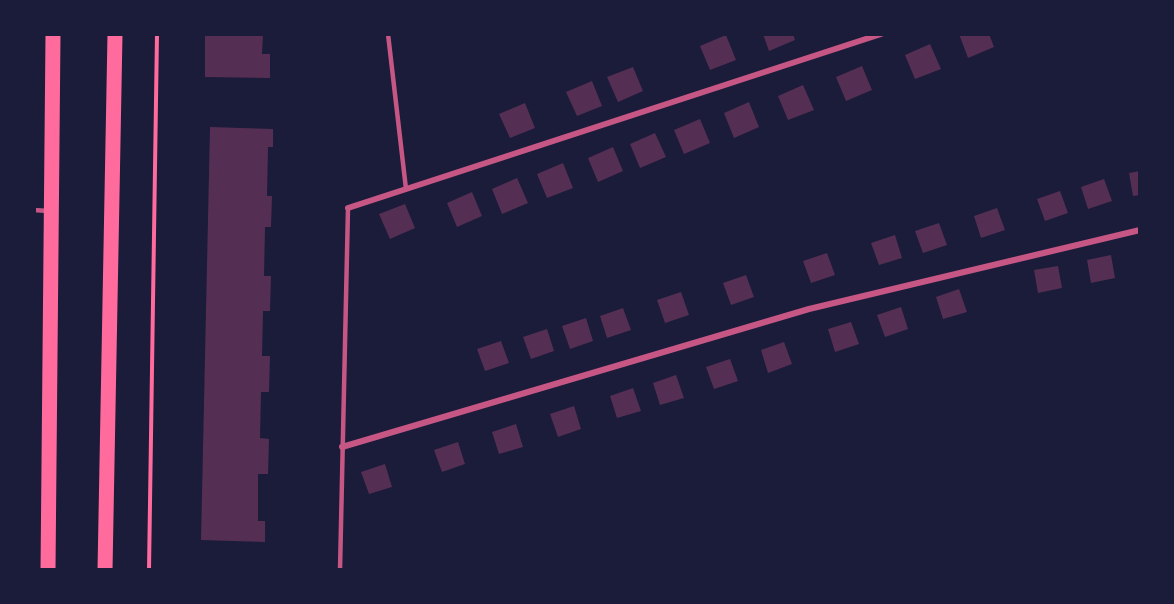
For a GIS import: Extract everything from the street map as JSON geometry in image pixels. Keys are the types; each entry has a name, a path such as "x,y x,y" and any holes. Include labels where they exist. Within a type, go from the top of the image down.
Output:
{"main road":[{"path":"48,570 52,34"},
{"path":"105,570 115,34"}],"street":[{"path":"348,208 881,34"},
{"path":"342,447 809,309 1140,230"}],"lane":[{"path":"387,34 406,189"},
{"path":"340,570 348,208"},
{"path":"34,210 51,211"}],"path":[{"path":"148,570 157,34"}],"building":[{"path":"205,34 263,34 262,54 270,54 270,78 205,77"},
{"path":"763,34 793,34 795,40 769,51"},
{"path":"959,34 989,34 994,47 968,58"},
{"path":"726,35 736,60 710,70 700,46"},
{"path":"930,44 941,69 915,79 905,55"},
{"path":"862,66 872,90 846,101 836,77"},
{"path":"633,67 643,91 618,102 607,77"},
{"path":"592,81 602,106 577,116 566,92"},
{"path":"803,85 814,110 788,120 778,96"},
{"path":"749,102 759,127 734,138 724,113"},
{"path":"525,103 535,128 510,138 499,114"},
{"path":"700,119 710,143 684,154 674,130"},
{"path":"210,127 273,129 273,147 268,147 267,196 272,196 271,227 265,227 264,276 271,276 270,311 263,311 262,356 270,356 269,392 261,392 260,438 269,439 268,474 258,474 258,521 265,521 265,542 201,540"},
{"path":"655,133 666,157 640,168 630,144"},
{"path":"613,147 623,171 598,182 588,158"},
{"path":"563,163 573,188 547,198 537,174"},
{"path":"1140,171 1140,195 1133,196 1129,173"},
{"path":"517,178 528,203 502,214 492,189"},
{"path":"1104,179 1112,201 1088,209 1081,187"},
{"path":"1060,191 1068,213 1045,221 1037,199"},
{"path":"472,192 482,216 457,227 447,203"},
{"path":"405,204 415,228 390,239 379,214"},
{"path":"997,208 1005,230 981,238 974,216"},
{"path":"939,223 947,245 923,253 915,231"},
{"path":"895,235 902,258 879,265 871,243"},
{"path":"827,253 835,275 811,283 803,261"},
{"path":"1111,255 1115,278 1091,283 1087,260"},
{"path":"1058,266 1062,288 1038,293 1034,270"},
{"path":"746,275 754,297 731,305 723,283"},
{"path":"959,289 967,312 943,319 936,297"},
{"path":"681,292 689,315 665,323 657,300"},
{"path":"901,307 908,329 885,337 877,315"},
{"path":"623,308 631,330 607,338 600,316"},
{"path":"586,318 593,341 570,349 562,326"},
{"path":"851,322 859,344 835,352 828,329"},
{"path":"547,329 554,351 531,359 523,337"},
{"path":"501,341 509,363 485,371 477,349"},
{"path":"784,342 792,364 768,373 761,350"},
{"path":"730,359 738,381 714,389 706,367"},
{"path":"676,375 684,398 660,405 653,383"},
{"path":"633,388 641,411 617,418 610,396"},
{"path":"574,406 581,429 558,437 550,414"},
{"path":"516,424 523,447 499,454 492,432"},
{"path":"458,442 465,464 442,472 434,450"},
{"path":"385,464 392,487 369,494 361,472"}]}
